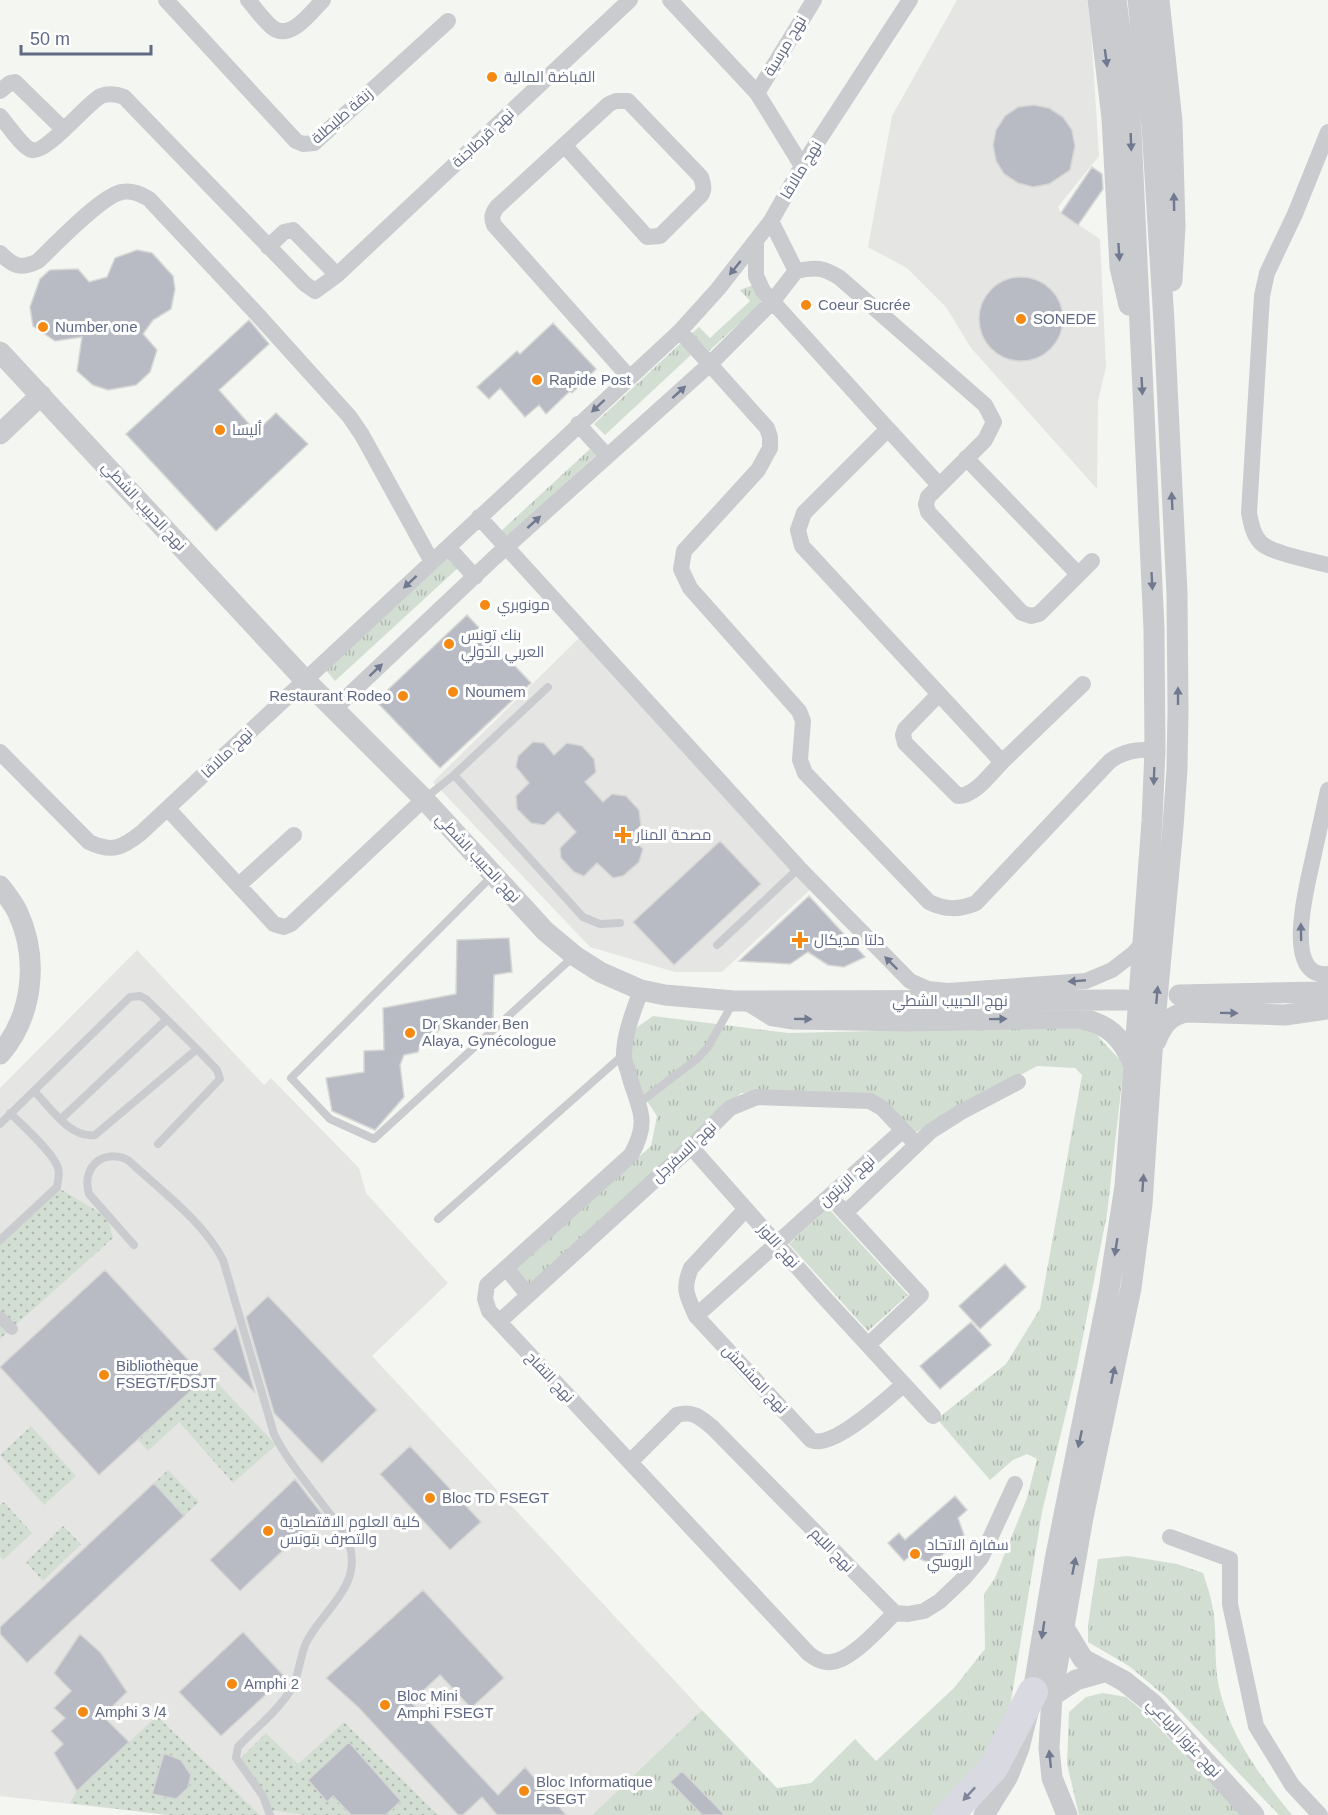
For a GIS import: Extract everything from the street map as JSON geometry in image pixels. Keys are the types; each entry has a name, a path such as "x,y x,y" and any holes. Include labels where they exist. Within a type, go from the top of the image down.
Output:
{"highway":[{"path":"949,1815 993,1768 1043,1694"}],"street":[{"name":"زنقة طليطلة","path":"166,0 296,141 309,145 314,143 448,21"},
{"path":"248,0 274,29 282,31 293,30 323,0"},
{"name":"نهج قرطاجنة","path":"0,116 31,150 39,150 99,97 115,94 124,97 311,290 320,289 337,276 630,0"},
{"path":"670,0 757,93 802,166"},
{"name":"نهج مرسية","path":"757,93 813,0"},
{"name":"نهج مالاقا","path":"0,752 89,842 101,848 113,849 128,844 680,331 718,289 771,221 802,166 910,0"},
{"path":"1098,0 1112,118 1120,267 1130,307 1139,328"},
{"path":"1066,1815 1052,1778 1043,1694 1055,1560 1092,1383 1121,1218 1152,821 1155,750 1154,629 1131,131 1116,0"},
{"path":"984,1815 1008,1776 1043,1694 1063,1626 1083,1517 1131,1288 1141,1212 1152,1053 1173,827 1178,710 1177,593 1164,322 1152,126 1138,0"},
{"path":"1159,0 1169,80 1174,174 1174,250 1164,322"},
{"path":"0,91 15,82 64,130"},
{"path":"564,145 647,237 660,236 701,195 704,190 701,177 628,101 616,101 564,145 497,207 491,218 494,225 629,377"},
{"path":"1328,132 1295,214 1267,273 1261,308 1249,513 1252,528 1262,544 1278,552 1328,565"},
{"path":"0,253 16,265 27,267 38,261 104,200 126,191 133,191 149,199 349,416 362,435 432,562"},
{"path":"771,221 796,271"},
{"path":"268,247 284,232 294,230 337,276"},
{"path":"756,242 756,276 763,291 939,485"},
{"path":"333,710 506,547 710,364 772,302 796,271 818,268 828,270 840,278 985,405 994,422 985,440 939,485 928,497 926,504 928,512 1022,613 1031,616 1039,614 1092,561"},
{"path":"680,331 766,428 770,437 770,448 750,478 684,551 681,569 690,588 800,711 803,721 800,760 805,773 929,902 940,908 962,909 976,903 1110,761 1125,752 1155,750"},
{"name":"نهج الحبيب الشطي","path":"0,352 304,680 424,799 545,931 575,956 600,972 641,990 665,996 742,1001 1125,1000"},
{"path":"0,434 41,395"},
{"path":"579,424 608,456"},
{"path":"888,429 804,513 798,530 802,546 1002,762"},
{"path":"966,458 1078,574"},
{"path":"479,517 799,868 910,981 928,989 948,991 1086,981 1112,970 1134,953 1143,942"},
{"path":"448,547 475,577"},
{"path":"938,695 904,729 903,735 905,742 958,796 964,796 974,790 1083,684"},
{"path":"1328,790 1302,909 1300,936 1309,968 1320,974 1328,974"},
{"path":"168,809 274,924 280,927 287,926 424,799"},
{"path":"239,885 294,835"},
{"path":"0,886 18,912 26,936 31,968 30,990 16,1033 0,1054"},
{"path":"1179,995 1318,992 1328,989"},
{"name":"نهج التفاح","path":"641,990 629,1025 623,1055 642,1114 643,1125 639,1140 631,1155 487,1285 485,1291 489,1311 809,1654 823,1662 838,1660 855,1650 895,1613"},
{"path":"742,1001 765,1012 792,1019 908,1021 1079,1018 1096,1021 1112,1031 1128,1051 1133,1064"},
{"path":"1152,1053 1161,1029 1179,1013 1285,1015 1328,1009"},
{"name":"نهج الزيتون","path":"845,1213 931,1131 961,1112 1018,1082"},
{"name":"نهج السفرجل","path":"499,1322 691,1147 730,1108 757,1098 870,1101 882,1108 903,1130"},
{"path":"903,1130 916,1144"},
{"name":"نهج الزيتون","path":"776,1243 903,1130"},
{"name":"نهج اللوز","path":"691,1147 745,1210 933,1416"},
{"path":"830,1196 921,1295 868,1345"},
{"path":"745,1210 691,1268 686,1280 686,1293 696,1316 776,1243"},
{"path":"506,1268 528,1295"},
{"name":"نهج المشمش","path":"696,1316 815,1442 835,1436 858,1422 903,1385"},
{"name":"نهج الليم","path":"630,1462 677,1415 687,1413 698,1415 895,1613"},
{"path":"895,1613 908,1614 924,1611 940,1601 963,1579 981,1558 1015,1484"},
{"path":"1170,1537 1230,1559 1230,1604 1256,1726 1292,1785 1320,1815"},
{"name":"نهج عزوز الرباعي","path":"1063,1626 1083,1659 1124,1681 1153,1704 1254,1815"},
{"path":"1043,1694 1076,1680 1104,1672"}],"lane":[{"path":"424,799 454,775 548,687"},
{"path":"454,775 583,917 600,924 620,923"},
{"path":"717,945 799,868"},
{"path":"493,874 291,1078 330,1119 374,1139 575,956"},
{"path":"0,1124 130,997 140,996 146,999 197,1049 217,1070 220,1079 158,1144"},
{"path":"638,1104 698,1058 742,1001"},
{"path":"61,1119 166,1020"},
{"path":"34,1090 75,1131 87,1136 95,1135 197,1049"},
{"path":"438,1219 623,1055"},
{"path":"0,1240 57,1187 59,1178 58,1168 51,1155 10,1113"},
{"path":"134,1245 89,1194 87,1179 89,1172 98,1160 105,1157 121,1157 128,1160 200,1226 217,1246 224,1260 274,1434 284,1452 343,1531 351,1554 352,1566 346,1588 319,1621 309,1638 299,1661 292,1688 236,1752 238,1762 263,1796 270,1815"}],"shaded area":[{"name":"SONEDE","path":"957,0 1087,0 1099,156 1058,207 1061,213 1100,239 1106,367 1098,401 1097,489 971,348 946,307 907,268 868,247 892,116"},
{"name":"مصحة المنار","path":"579,638 812,888 722,972 675,972 590,947 433,782"},
{"name":"كلية العلوم الاقتصادية والتصرف بتونس","path":"137,950 264,1085 271,1078 359,1168 366,1193 448,1283 372,1356 702,1710 592,1815 169,1815 0,1796 0,1088"}],"green space":[{"path":"753,285 764,297 759,305 709,351 692,333 699,327 710,338 750,301 740,290"},
{"path":"682,342 692,354 605,435 594,424"},
{"path":"590,449 596,455 507,537 501,531"},
{"path":"448,557 458,568 335,681 325,669"},
{"path":"653,1016 789,1033 1088,1026 1124,1064 1107,1214 1077,1367 1042,1512 1009,1713 988,1754 933,1815 592,1815 702,1710 777,1788 811,1783 855,1739 876,1761 954,1688 985,1649 984,1594 995,1578 1027,1498 1037,1459 1027,1454 1013,1460 990,1480 937,1419 1006,1364 1040,1309 1082,1075 1075,1068 1037,1066 913,1134 875,1095 741,1093 530,1287 515,1268 651,1146 657,1116 639,1089 629,1053 636,1028"},
{"path":"57,1187 107,1217 113,1238 0,1339 0,1241"},
{"path":"828,1208 908,1295 868,1331 789,1244"},
{"path":"209,1374 276,1445 233,1483 179,1422 148,1451 138,1440"},
{"path":"31,1426 76,1476 44,1505 0,1455"},
{"path":"168,1470 199,1502 184,1516 154,1483"},
{"path":"4,1502 32,1533 3,1560 0,1556 0,1505"},
{"path":"63,1526 81,1544 43,1581 26,1562"},
{"path":"1128,1556 1177,1564 1203,1573 1214,1614 1217,1677 1224,1705 1248,1756 1292,1815 1279,1815 1166,1697 1129,1666 1088,1642 1088,1625 1098,1559"},
{"path":"1103,1693 1126,1697 1144,1712 1242,1815 1079,1815 1067,1764 1069,1712 1086,1697"},
{"path":"157,1716 260,1815 168,1815 70,1803 77,1791"},
{"path":"344,1722 438,1815 304,1815 271,1810 238,1761 266,1733 298,1764"}],"building":[{"path":"1034,105 1049,108 1063,117 1072,130 1075,146 1070,170 1049,184 1033,187 1018,183 1004,174 996,161 993,145 996,130 1005,116 1018,107"},
{"path":"1092,167 1102,174 1103,189 1078,225 1061,213"},
{"path":"137,250 152,253 173,276 175,289 171,309 153,320 143,334 157,350 150,372 136,385 108,390 93,385 77,371 82,337 55,341 33,326 30,307 40,279 50,270 78,269 89,282 107,277 115,258"},
{"name":"SONEDE","path":"1021,277 1037,280 1056,296 1063,319 1060,335 1044,354 1021,361 1005,358 986,342 979,319 982,303 998,284"},
{"path":"249,320 269,344 219,390 256,432 276,413 308,444 216,531 126,434"},
{"path":"553,323 596,369 572,393 570,391 546,414 539,405 525,417 500,388 489,399 477,387 517,351 520,354"},
{"name":"Noumem","path":"467,615 531,683 440,768 376,701"},
{"name":"مصحة المنار","path":"533,742 544,743 554,755 567,743 582,746 594,759 596,772 585,782 603,802 612,794 626,796 639,810 641,826 630,836 643,849 639,862 623,876 613,878 597,863 584,876 574,872 561,858 560,848 576,832 558,812 544,825 531,823 517,809 516,796 529,783 516,767 518,756"},
{"path":"720,841 761,884 674,965 633,922"},
{"path":"809,896 865,957 844,967 828,965 808,952 790,964 739,961"},
{"name":"Dr Skander Ben Alaya, Gynécologue","path":"509,938 512,972 494,975 493,1018 484,1020 486,1028 484,1030 441,1027 435,1035 422,1038 418,1052 404,1055 400,1065 404,1097 375,1130 332,1111 326,1078 364,1072 364,1051 384,1050 383,1008 456,994 457,940"},
{"path":"1005,1264 1026,1287 980,1329 959,1306"},
{"name":"Bibliothèque FSEGT/FDSJT","path":"105,1270 205,1378 99,1475 0,1367"},
{"path":"268,1296 377,1410 322,1463 274,1413 246,1317"},
{"path":"971,1322 991,1345 940,1389 920,1366"},
{"path":"236,1327 255,1393 213,1349"},
{"name":"Bloc TD FSEGT","path":"410,1446 481,1522 450,1550 380,1474"},
{"path":"295,1479 322,1514 240,1591 210,1560"},
{"path":"154,1483 184,1516 27,1663 0,1634 0,1627"},
{"path":"955,1496 967,1510 958,1518 964,1535 932,1564 911,1555 904,1561 888,1543 899,1533 905,1540"},
{"name":"Bloc Mini Amphi FSEGT","path":"423,1590 504,1678 471,1708 440,1675 411,1702 498,1795 525,1767 566,1815 497,1815 482,1797 463,1815 458,1815 359,1708 326,1678"},
{"name":"Amphi 2","path":"243,1632 285,1677 221,1736 179,1692"},
{"name":"Amphi 3 /4","path":"80,1634 101,1653 127,1692 103,1716 129,1742 77,1791 54,1753 63,1744 51,1731 65,1718 54,1708 71,1691 54,1673"},
{"path":"349,1742 401,1801 386,1815 351,1815 333,1796 327,1802 308,1780"},
{"path":"164,1753 181,1760 191,1775 188,1788 176,1799 152,1794"},
{"path":"682,1771 725,1815 702,1815 670,1782"}],"place":[{"name":"القباضة المالية","path":"492,77"},
{"name":"Coeur Sucrée","path":"806,305"},
{"name":"SONEDE","path":"1021,319"},
{"name":"Number one","path":"43,327"},
{"name":"Rapide Post","path":"537,380"},
{"name":"أليسا","path":"220,430"},
{"name":"مونوبري","path":"485,605"},
{"name":"بنك تونس العربي الدولي","path":"449,644"},
{"name":"Noumem","path":"453,692"},
{"name":"Restaurant Rodeo","path":"403,696"},
{"name":"مصحة المنار","path":"623,835"},
{"name":"دلتا مديكال","path":"800,940"},
{"name":"Dr Skander Ben Alaya, Gynécologue","path":"410,1033"},
{"name":"Bibliothèque FSEGT/FDSJT","path":"104,1375"},
{"name":"Bloc TD FSEGT","path":"430,1498"},
{"name":"كلية العلوم الاقتصادية والتصرف بتونس","path":"268,1531"},
{"name":"سفارة الاتحاد الروسي","path":"915,1554"},
{"name":"Amphi 2","path":"232,1684"},
{"name":"Bloc Mini Amphi FSEGT","path":"385,1705"},
{"name":"Amphi 3 /4","path":"83,1712"},
{"name":"Bloc Informatique FSEGT","path":"524,1791"}]}
